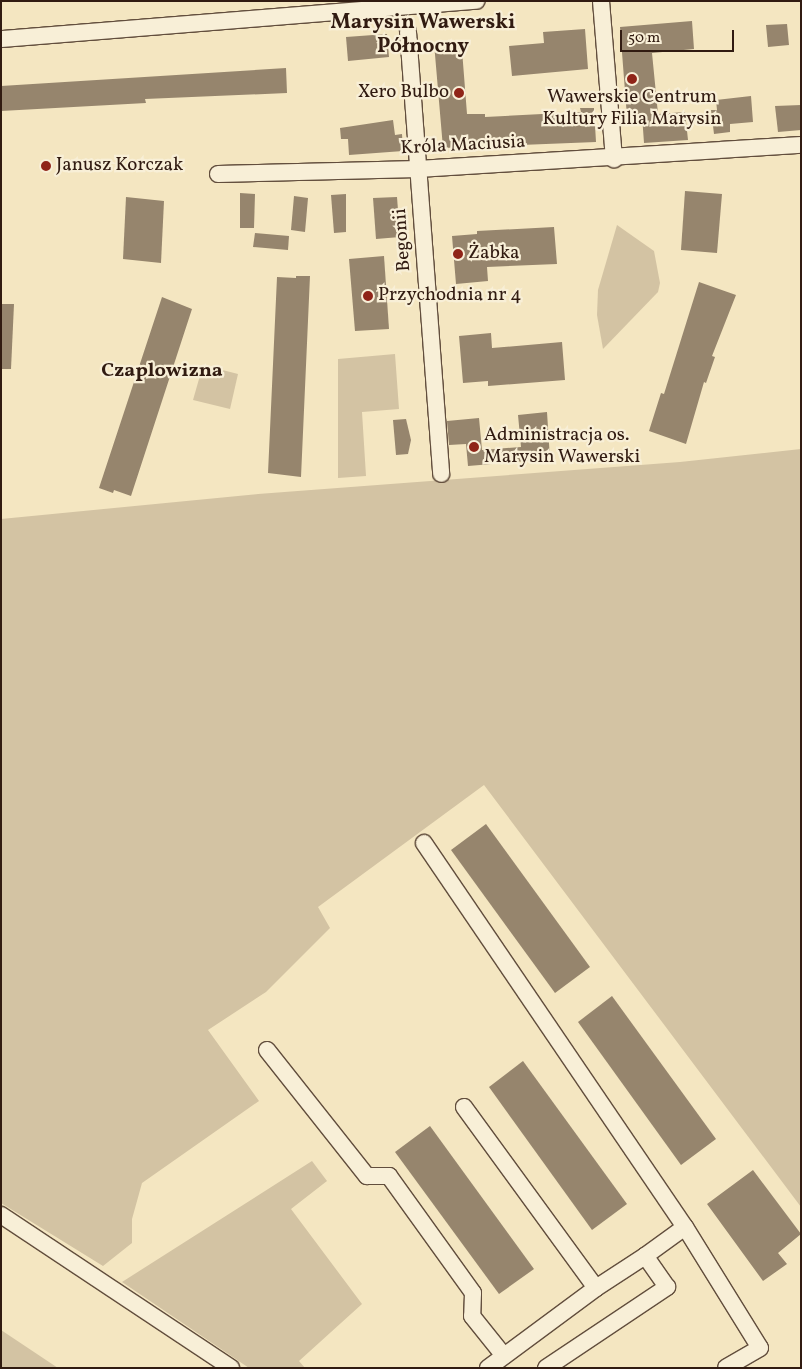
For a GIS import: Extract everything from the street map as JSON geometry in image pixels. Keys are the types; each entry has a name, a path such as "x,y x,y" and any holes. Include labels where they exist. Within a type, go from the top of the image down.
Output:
{"street":[{"path":"1,40 476,1"},
{"path":"601,1 614,159"},
{"name":"Begonii","path":"408,32 441,474"},
{"name":"Króla Maciusia","path":"218,174 418,168 614,159 801,145"},
{"path":"424,843 685,1227 760,1348 726,1368"},
{"path":"266,1050 367,1176 389,1176 473,1292 472,1316 504,1356"},
{"path":"464,1107 596,1288"},
{"path":"1,1216 231,1368"},
{"path":"488,1368 596,1288 685,1227"},
{"path":"546,1368 667,1287 644,1256"}],"shaded area":[{"path":"617,225 654,251 660,283 658,292 603,349 597,315 598,290"},
{"path":"395,354 399,409 362,412 366,476 338,478 338,359"},
{"path":"203,365 238,374 230,409 193,400"},
{"path":"801,449 801,1207 484,785 318,907 330,928 266,992 208,1030 259,1101 142,1183 132,1219 132,1243 103,1266 1,1203 1,519 258,494 680,462"},
{"path":"312,1161 327,1181 291,1209 362,1304 299,1361 305,1368 249,1368 122,1282"},
{"path":"1,1330 58,1368 1,1368"}],"building":[{"path":"692,21 694,49 652,53 658,114 685,112 688,140 644,143 642,115 627,117 620,27"},
{"path":"787,24 789,45 768,47 766,25"},
{"path":"585,29 588,69 512,76 509,46 544,43 543,32"},
{"path":"387,34 389,57 348,61 346,37"},
{"path":"458,41 459,50 462,50 467,114 485,114 485,117 581,112 580,108 594,108 596,142 443,148 434,43"},
{"path":"286,68 287,93 145,99 146,103 1,111 1,86"},
{"path":"751,96 753,122 730,124 730,132 714,134 711,110 717,110 716,100"},
{"path":"801,105 801,130 778,132 775,106"},
{"path":"393,120 395,135 402,134 403,151 349,155 348,139 341,139 340,128"},
{"path":"685,191 722,194 717,253 681,250"},
{"path":"240,193 255,194 254,228 240,228"},
{"path":"346,194 346,232 334,233 331,195"},
{"path":"294,196 308,198 305,232 291,230"},
{"path":"126,197 164,201 161,263 123,259"},
{"path":"397,197 400,237 376,239 373,198"},
{"path":"554,227 557,264 487,267 488,281 456,284 452,236 477,234 477,231"},
{"path":"255,233 289,236 288,250 253,247"},
{"name":"Przychodnia nr 4","path":"384,256 389,329 355,331 349,259"},
{"path":"296,276 310,276 301,477 268,473 277,277 296,278"},
{"path":"699,282 736,295 712,356 715,357 706,383 704,382 686,444 649,431 661,393 664,394"},
{"path":"162,297 192,309 131,496 114,490 113,493 99,488"},
{"path":"1,304 14,304 11,369 1,369"},
{"path":"491,333 492,348 562,342 565,380 488,386 488,381 463,383 459,336"},
{"path":"547,412 550,459 468,466 466,444 449,445 447,421 479,418 482,450 521,447 518,415"},
{"path":"406,419 411,440 408,454 396,455 393,420"},
{"path":"486,824 590,967 555,993 451,850"},
{"path":"612,996 716,1139 681,1165 578,1022"},
{"path":"523,1061 627,1204 592,1230 489,1087"},
{"path":"430,1126 534,1269 499,1294 395,1152"},
{"path":"753,1170 801,1234 778,1253 787,1264 763,1281 707,1204"}],"place":[{"name":"Wawerskie Centrum Kultury Filia Marysin","path":"632,79"},
{"name":"Xero Bulbo","path":"459,93"},
{"name":"Janusz Korczak","path":"46,166"},
{"name":"Żabka","path":"458,254"},
{"name":"Przychodnia nr 4","path":"368,296"},
{"name":"Administracja os. Marysin Wawerski","path":"474,447"}],"district":[{"name":"Marysin Wawerski Północny","path":"423,35"},
{"name":"Czaplowizna","path":"162,371"}]}
